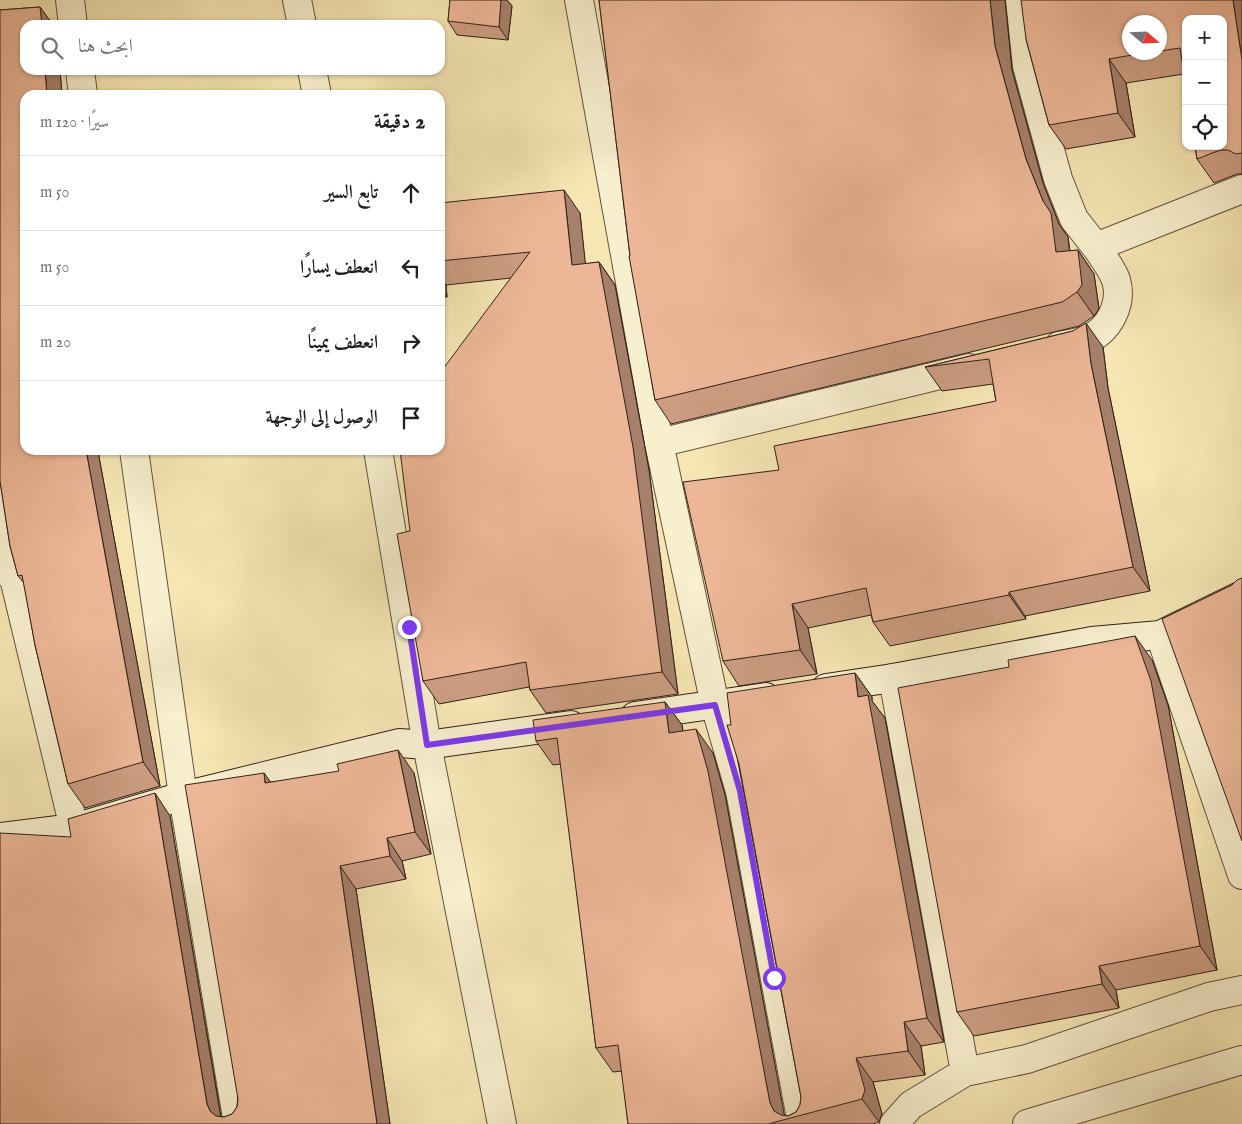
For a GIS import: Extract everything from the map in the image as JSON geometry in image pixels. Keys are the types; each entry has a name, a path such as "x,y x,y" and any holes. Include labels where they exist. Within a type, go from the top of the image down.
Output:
{"street":[{"path":"70,0 72,20"},
{"path":"297,0 301,20"},
{"path":"579,0 659,443 715,705 740,791 802,1124"},
{"path":"1020,0 1027,66 1058,179 1074,219 1096,247 1116,279 1118,300 1106,326 1086,340 1038,351"},
{"path":"81,75 82,90"},
{"path":"313,75 316,90"},
{"path":"1096,247 1242,188"},
{"path":"659,443 989,363"},
{"path":"135,455 183,796 238,1124"},
{"path":"379,455 427,745 502,1124"},
{"path":"7,572 74,828"},
{"path":"0,837 74,828 183,796 399,743 427,745 715,705 893,678 1092,641 1160,635 1242,595"},
{"path":"1160,635 1242,875"},
{"path":"893,678 964,1072"},
{"path":"894,1124 911,1105 964,1072 1027,1059 1209,997 1242,990"},
{"path":"1027,1124 1242,1060"}],"lane":[{"path":"0,484 7,572"}],"building":[{"path":"450,0 501,0 499,27 448,21"},
{"path":"599,0 990,0 995,46 1026,159 1043,201 1051,213 1056,252 1078,250 1082,285 1077,292 1062,302 655,400 629,256"},
{"path":"1021,0 1233,0 1242,60 1242,153 1236,154 1227,150 1227,15 1182,15 1182,61 1180,48 1167,50 1167,15 1122,15 1122,57 1109,59 1118,113 1049,125 1026,39"},
{"path":"40,7 41,20 20,20 20,75 45,75 47,90 20,90 20,455 87,455 143,762 68,784 35,645 22,575 18,576 10,546 0,481 0,10"},
{"path":"1196,150 1220,150 1197,159"},
{"path":"564,190 572,265 599,262 633,447 662,672 530,690 526,662 423,681 397,534 410,531 401,455 445,455 445,366 530,252 445,260 445,202"},
{"path":"1086,323 1091,364 1133,567 1009,592 1009,595 873,622 866,588 792,604 800,650 723,661 683,482 779,470 774,446 996,401 989,359 925,367 1073,331"},
{"path":"1242,578 1242,841 1162,619 1232,585"},
{"path":"1135,636 1151,681 1200,946 1099,966 1102,984 957,1012 898,688 1009,667 1008,660"},
{"path":"855,673 858,697 868,695 927,1018 904,1022 908,1051 856,1058 865,1090 862,1099 768,1124 628,1124 618,1045 596,1048 557,738 536,741 533,720 665,702 669,733 696,729 708,771 770,1103 774,1111 788,1116 796,1112 800,1105 801,1097 739,764 727,725 731,725 727,693"},
{"path":"398,750 415,832 387,838 390,856 340,866 377,1124 0,1124 0,833 71,837 68,819 155,793 207,1104 210,1111 216,1116 224,1117 232,1114 237,1107 238,1099 185,785 264,773 265,783 339,771 337,764"}],"route":[{"path":"409,627 427,745 715,705 740,791 774,978"}]}
